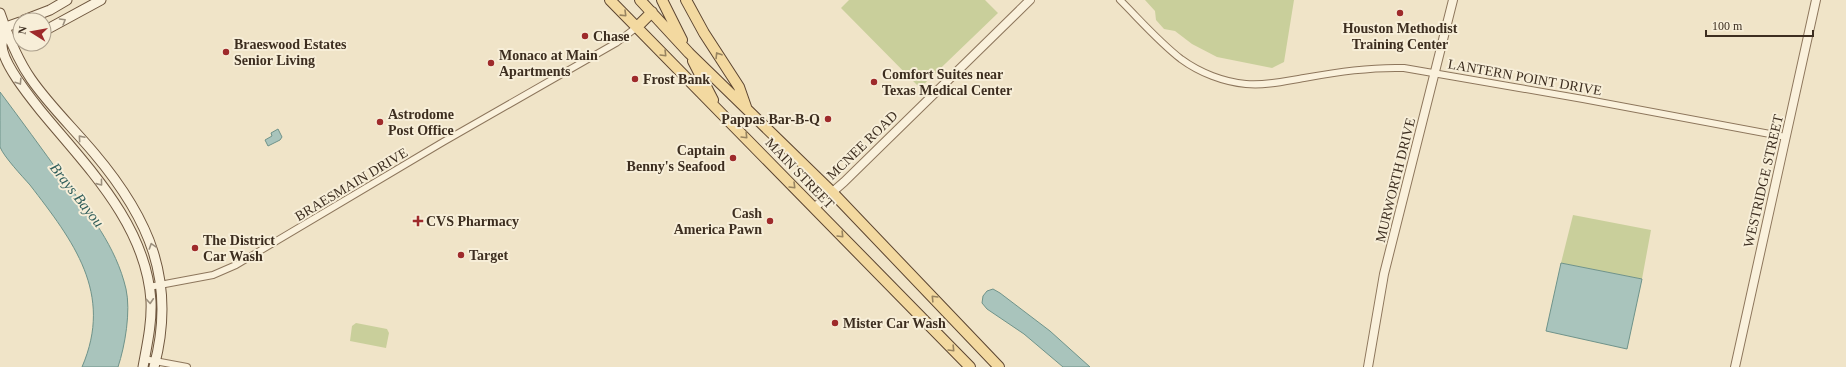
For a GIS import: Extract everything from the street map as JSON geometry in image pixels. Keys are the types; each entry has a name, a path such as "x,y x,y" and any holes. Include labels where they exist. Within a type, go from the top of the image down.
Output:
{"main road":[{"path":"45,12 67,0"},
{"path":"52,26 101,0"},
{"name":"MAIN STREET","path":"610,0 970,367"},
{"name":"MAIN STREET","path":"640,0 689,53 832,192 999,367"},
{"path":"662,0 718,109"},
{"path":"686,0 704,33 739,87 747,109"},
{"path":"637,27 652,12"},
{"path":"0,13 2,28 1,47 15,76 29,96 118,206 136,241 151,300 149,337 143,363"},
{"path":"2,28 12,25"},
{"path":"2,28 12,38"},
{"path":"1,47 12,43"},
{"path":"19,52 25,70 38,89 94,154 130,200 144,226 152,246 163,308 162,325 155,364"}],"street":[{"name":"MCNEE ROAD","path":"814,208 1030,0"},
{"name":"LANTERN POINT DRIVE","path":"1120,0 1151,33 1182,60 1204,73 1225,80 1247,84 1269,83 1382,67 1435,73 1583,98 1786,137"},
{"name":"MURWORTH DRIVE","path":"1368,367 1384,274 1453,0"},
{"name":"WESTRIDGE STREET","path":"1735,367 1816,0"},
{"name":"BRAESMAIN DRIVE","path":"148,287 212,276 236,265 443,142 616,43 637,27"},
{"path":"143,363 188,367"}],"green space":[{"path":"849,0 985,0 998,13 920,88 841,8"},
{"path":"1145,0 1294,0 1284,62 1272,68 1217,57 1192,44 1175,31 1164,29 1156,20 1155,11"},
{"path":"1573,215 1651,230 1642,279 1561,263"},
{"path":"356,323 387,329 389,333 386,348 350,341 352,326"}],"water":[{"path":"0,92 92,217 116,258 126,289 128,308 125,339 118,367 82,367 91,340 93,315 91,292 84,269 74,248 61,227 30,185 9,161 0,147"},
{"path":"278,129 282,137 280,140 268,146 265,140 272,136 271,133"},
{"path":"1561,263 1642,279 1627,349 1546,331"},
{"path":"993,289 1050,331 1090,367 1063,367 1024,334 987,309 982,303 983,296 987,291"}],"place":[{"name":"Houston Methodist Training Center","path":"1400,13"},
{"name":"Chase","path":"585,36"},
{"name":"Braeswood Estates Senior Living","path":"226,52"},
{"name":"Monaco at Main Apartments","path":"491,63"},
{"name":"Frost Bank","path":"635,79"},
{"name":"Comfort Suites near Texas Medical Center","path":"874,82"},
{"name":"Pappas Bar-B-Q","path":"828,119"},
{"name":"Astrodome Post Office","path":"380,122"},
{"name":"Captain Benny's Seafood","path":"733,158"},
{"name":"CVS Pharmacy","path":"418,221"},
{"name":"Cash America Pawn","path":"770,221"},
{"name":"The District Car Wash","path":"195,248"},
{"name":"Target","path":"461,255"},
{"name":"Mister Car Wash","path":"835,323"}],"water label":[{"name":"Brays Bayou","path":"77,195"}]}
